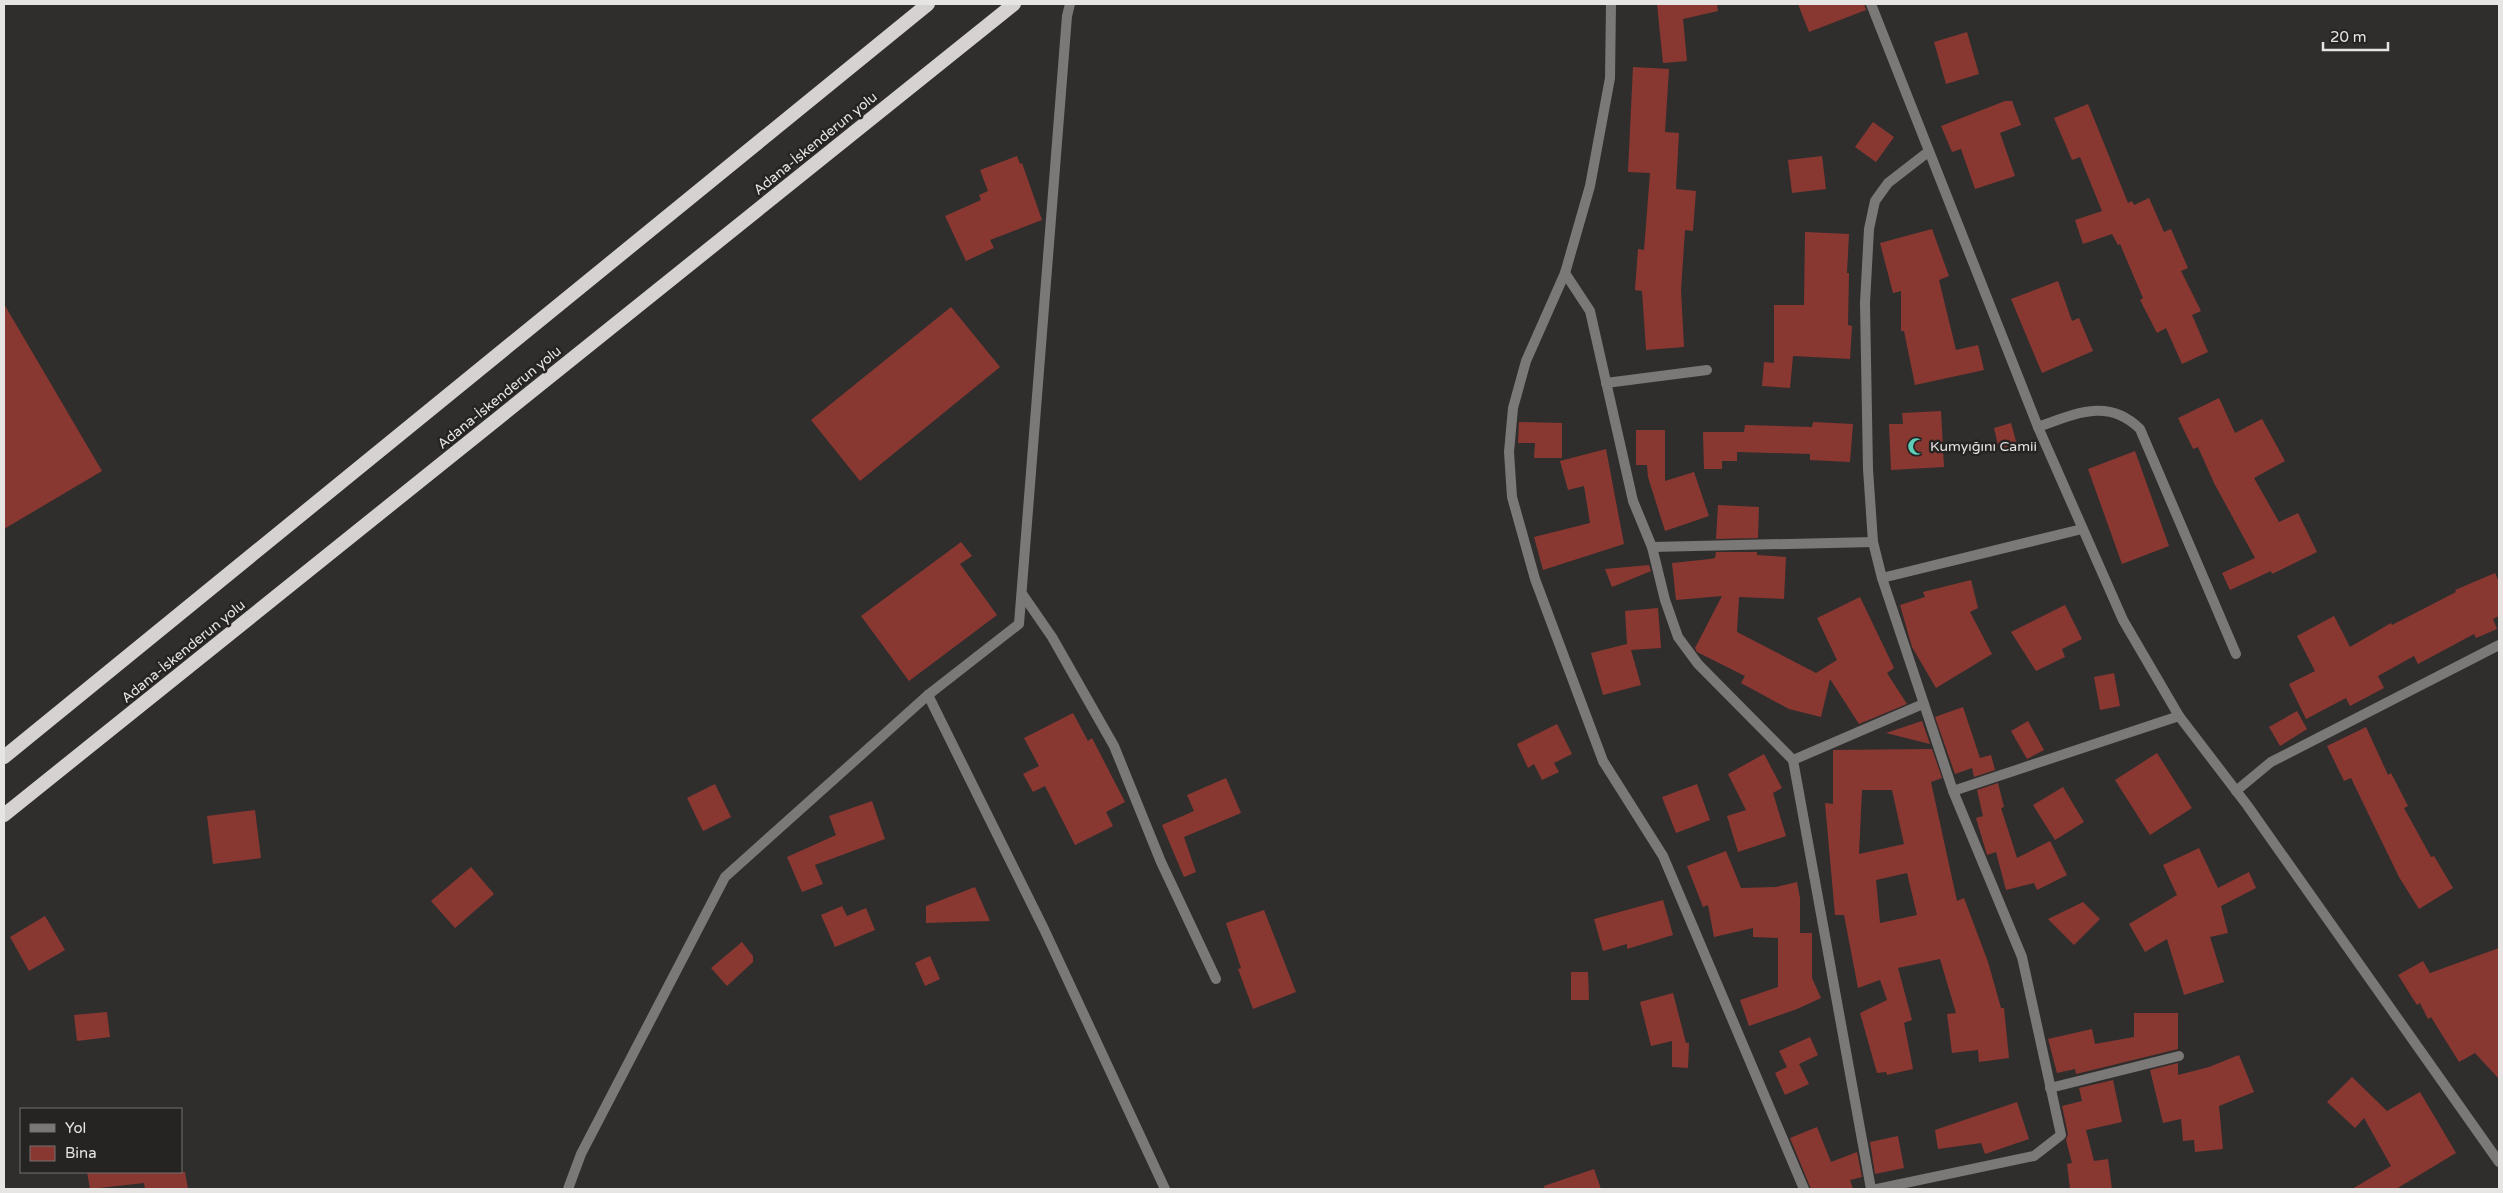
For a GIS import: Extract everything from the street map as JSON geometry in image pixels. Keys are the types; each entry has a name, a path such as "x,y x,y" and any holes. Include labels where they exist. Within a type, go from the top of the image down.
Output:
{"highway":[{"path":"4,757 928,4"},
{"name":"Adana-İskenderun yolu","path":"4,816 1014,4"}],"street":[{"path":"568,1189 582,1154 725,877 928,695 1019,624 1023,595 1067,16 1070,4"},
{"path":"1611,4 1610,78 1603,125 1590,186 1565,273 1526,361 1513,408 1509,452 1512,497 1535,579 1603,761 1663,856 1804,1189"},
{"path":"1872,4 1928,152 2038,427 2123,620 2179,716 2236,791 2498,1156"},
{"path":"1877,1189 2034,1156 2061,1136 2022,957 1953,791 1882,578 1873,542 1868,469 1865,303 1869,229 1875,201 1888,183 1928,152"},
{"path":"1565,273 1590,311 1633,501 1652,547 1664,600 1678,638 1698,664 1793,760 1871,1189"},
{"path":"1606,382 1707,370"},
{"path":"2038,427 2079,413 2098,410 2114,412 2128,418 2140,429 2236,654"},
{"path":"1882,578 2082,529"},
{"path":"1652,547 1873,542"},
{"path":"1023,595 1052,637 1114,746 1161,862 1216,979"},
{"path":"2236,791 2271,762 2499,645"},
{"path":"928,695 1044,929 1165,1189"},
{"path":"1793,760 1924,704"},
{"path":"1953,791 2179,716"},
{"path":"2050,1088 2179,1056"}],"building":[{"path":"1657,4 1717,4 1718,11 1683,19 1687,61 1663,63"},
{"path":"1798,4 1864,4 1866,10 1809,32"},
{"path":"1967,32 1979,74 1946,84 1934,42"},
{"path":"1633,67 1669,69 1665,132 1679,133 1676,189 1696,191 1693,231 1685,230 1681,290 1684,347 1646,350 1642,291 1635,290 1638,249 1644,250 1650,173 1628,172"},
{"path":"2005,101 2012,101 2021,125 2000,133 2015,176 1975,189 1961,149 1952,152 1941,126"},
{"path":"2088,104 2128,203 2132,201 2134,205 2149,198 2164,232 2171,229 2188,268 2181,271 2201,311 2192,315 2208,352 2182,364 2166,328 2157,333 2140,300 2143,298 2120,244 2118,245 2112,234 2083,244 2075,220 2102,211 2080,157 2072,160 2054,118"},
{"path":"1873,122 1894,137 1876,162 1855,147"},
{"path":"1017,156 1020,164 1022,163 1042,220 990,240 994,248 966,261 945,216 981,200 979,195 988,191 980,170"},
{"path":"1822,156 1826,189 1792,193 1788,160"},
{"path":"1932,229 1949,276 1939,280 1956,350 1978,345 1984,370 1915,385 1904,331 1901,331 1901,291 1893,293 1880,243"},
{"path":"1805,232 1849,234 1847,273 1849,273 1848,325 1852,326 1850,359 1793,356 1790,388 1762,386 1764,362 1774,363 1774,305 1804,305"},
{"path":"2058,281 2072,321 2079,318 2093,351 2042,373 2011,299"},
{"path":"4,304 102,471 4,529"},
{"path":"951,307 1000,367 860,481 811,420"},
{"path":"2219,398 2235,433 2262,419 2285,461 2254,478 2279,522 2298,513 2317,552 2272,574 2271,571 2230,590 2222,573 2255,558 2214,483 2198,447 2193,449 2178,418"},
{"name":"Kumyığını Camii","path":"1941,411 1944,467 1891,470 1889,424 1903,424 1902,413"},
{"path":"1519,422 1562,423 1562,458 1534,458 1535,443 1518,443"},
{"path":"1813,422 1853,424 1850,462 1810,460 1810,454 1737,452 1737,461 1722,461 1722,469 1704,469 1703,432 1744,432 1745,425 1812,427"},
{"path":"2011,423 2017,445 1999,450 1994,428"},
{"path":"1636,430 1665,430 1665,481 1694,472 1709,516 1665,531 1648,477 1647,465 1636,465"},
{"path":"1606,449 1624,544 1543,570 1534,537 1590,523 1584,486 1568,490 1560,461"},
{"path":"2135,451 2169,546 2122,564 2088,469"},
{"path":"1718,505 1759,507 1758,538 1716,539"},
{"path":"961,542 972,556 960,564 997,615 909,681 861,616"},
{"path":"1716,552 1757,552 1757,555 1786,557 1784,599 1739,597 1737,632 1816,673 1837,660 1817,618 1860,597 1894,668 1887,673 1907,704 1859,724 1830,679 1821,717 1789,709 1741,683 1745,676 1697,652 1695,648 1722,596 1676,600 1672,563 1715,558"},
{"path":"1649,565 1651,571 1612,587 1605,569"},
{"path":"2495,573 2499,582 2499,616 2493,619 2497,629 2476,638 2474,634 2418,664 2414,656 2378,676 2384,688 2350,706 2346,698 2306,719 2289,684 2315,671 2297,636 2334,616 2350,647 2391,623 2392,625 2456,592 2455,590"},
{"path":"1971,580 1978,608 1970,612 1992,654 1936,688 1912,647 1900,605 1925,597 1923,592"},
{"path":"2065,605 2082,639 2062,649 2065,657 2036,671 2011,632"},
{"path":"1658,608 1661,648 1631,650 1641,685 1603,695 1591,653 1627,644 1625,611"},
{"path":"2114,673 2120,706 2100,710 2094,677"},
{"path":"1963,707 1980,758 1991,755 1995,770 1974,777 1972,768 1955,774 1935,717"},
{"path":"2297,711 2307,729 2280,746 2269,727"},
{"path":"1073,713 1088,741 1092,738 1125,802 1106,812 1113,826 1075,845 1045,786 1033,792 1023,774 1039,766 1024,738"},
{"path":"1922,721 1930,744 1886,733"},
{"path":"2028,721 2044,750 2027,759 2011,731"},
{"path":"1557,724 1572,754 1554,763 1559,772 1542,780 1534,764 1528,768 1517,744"},
{"path":"2366,727 2388,775 2391,773 2408,806 2404,808 2431,857 2434,856 2453,888 2419,909 2399,877 2351,778 2344,781 2327,746"},
{"path":"1932,749 1942,778 1931,782 1957,901 1964,898 1988,962 2001,1008 2004,1008 2009,1058 1979,1062 1978,1050 1952,1053 1947,1014 1956,1013 1940,959 1898,968 1912,1020 1904,1023 1913,1069 1887,1075 1886,1072 1877,1073 1860,1013 1887,1000 1880,980 1858,988 1844,915 1835,915 1825,803 1833,804 1833,750","holes":["1862,790 1892,790 1904,844 1859,854","1907,873 1917,915 1880,923 1876,880"]},
{"path":"2157,753 2192,808 2150,835 2115,780"},
{"path":"1764,754 1782,788 1773,793 1786,836 1738,852 1727,816 1746,810 1728,774"},
{"path":"1226,778 1241,813 1184,837 1196,872 1184,877 1162,825 1194,811 1187,795"},
{"path":"1998,783 2004,807 2001,808 2017,858 2050,841 2067,875 2037,890 2034,883 2006,890 1996,852 1987,855 1976,818 1983,816 1977,790"},
{"path":"715,784 731,817 703,831 687,798"},
{"path":"1697,784 1710,820 1676,833 1662,797"},
{"path":"2063,787 2084,822 2055,840 2033,805"},
{"path":"872,801 885,839 815,865 823,884 802,892 787,857 836,835 829,816"},
{"path":"255,810 261,858 213,864 207,816"},
{"path":"2199,848 2218,888 2249,872 2256,888 2221,906 2228,933 2210,937 2224,982 2184,995 2167,939 2145,952 2129,924 2177,895 2163,865"},
{"path":"1726,851 1741,888 1776,887 1797,882 1800,898 1800,933 1812,933 1812,978 1821,998 1797,1009 1749,1026 1740,1000 1778,987 1778,938 1753,937 1753,928 1714,937 1708,905 1703,907 1687,866"},
{"path":"471,867 494,894 455,928 431,901"},
{"path":"975,887 990,921 926,923 926,906"},
{"path":"1663,900 1673,935 1627,949 1627,944 1603,951 1594,919"},
{"path":"2083,902 2100,919 2074,945 2048,919"},
{"path":"842,906 847,916 866,908 875,930 835,947 821,915"},
{"path":"1264,910 1296,992 1253,1009 1238,969 1241,968 1226,923"},
{"path":"45,916 65,950 29,971 10,937"},
{"path":"742,942 753,956 753,962 727,986 711,968"},
{"path":"2499,948 2499,1079 2475,1053 2459,1062 2431,1017 2428,1019 2420,1003 2417,1005 2398,975 2423,961 2430,973"},
{"path":"930,956 940,979 925,986 915,963"},
{"path":"1571,972 1588,972 1589,1000 1571,1000"},
{"path":"1673,993 1686,1043 1689,1043 1688,1068 1672,1067 1672,1041 1651,1046 1640,1002"},
{"path":"107,1012 110,1037 77,1041 74,1015"},
{"path":"2134,1013 2178,1013 2178,1049 2076,1074 2075,1069 2057,1073 2048,1039 2092,1029 2095,1044 2134,1037"},
{"path":"1810,1037 1818,1055 1799,1064 1809,1084 1785,1095 1775,1073 1787,1067 1779,1051"},
{"path":"2239,1055 2254,1092 2219,1106 2223,1149 2195,1152 2194,1140 2183,1141 2181,1119 2163,1123 2150,1070 2178,1063 2178,1075 2209,1067"},
{"path":"2352,1077 2387,1111 2420,1092 2456,1153 2396,1189 2352,1189 2391,1166 2364,1118 2355,1128 2327,1102"},
{"path":"2113,1080 2122,1122 2086,1130 2094,1161 2108,1159 2112,1189 2070,1189 2067,1164 2072,1163 2066,1140 2068,1134 2062,1106 2082,1101 2079,1088"},
{"path":"2017,1102 2029,1139 1985,1154 1981,1143 1938,1149 1935,1130"},
{"path":"1817,1127 1831,1162 1857,1152 1862,1177 1850,1180 1853,1189 1811,1189 1790,1138"},
{"path":"1898,1136 1904,1168 1875,1174 1870,1142"},
{"path":"1594,1169 1601,1189 1545,1189 1544,1186"},
{"path":"185,1172 188,1189 145,1189 144,1183 90,1189 87,1173"}],"place":[{"name":"Kumyığını Camii","path":"1916,446"}]}
